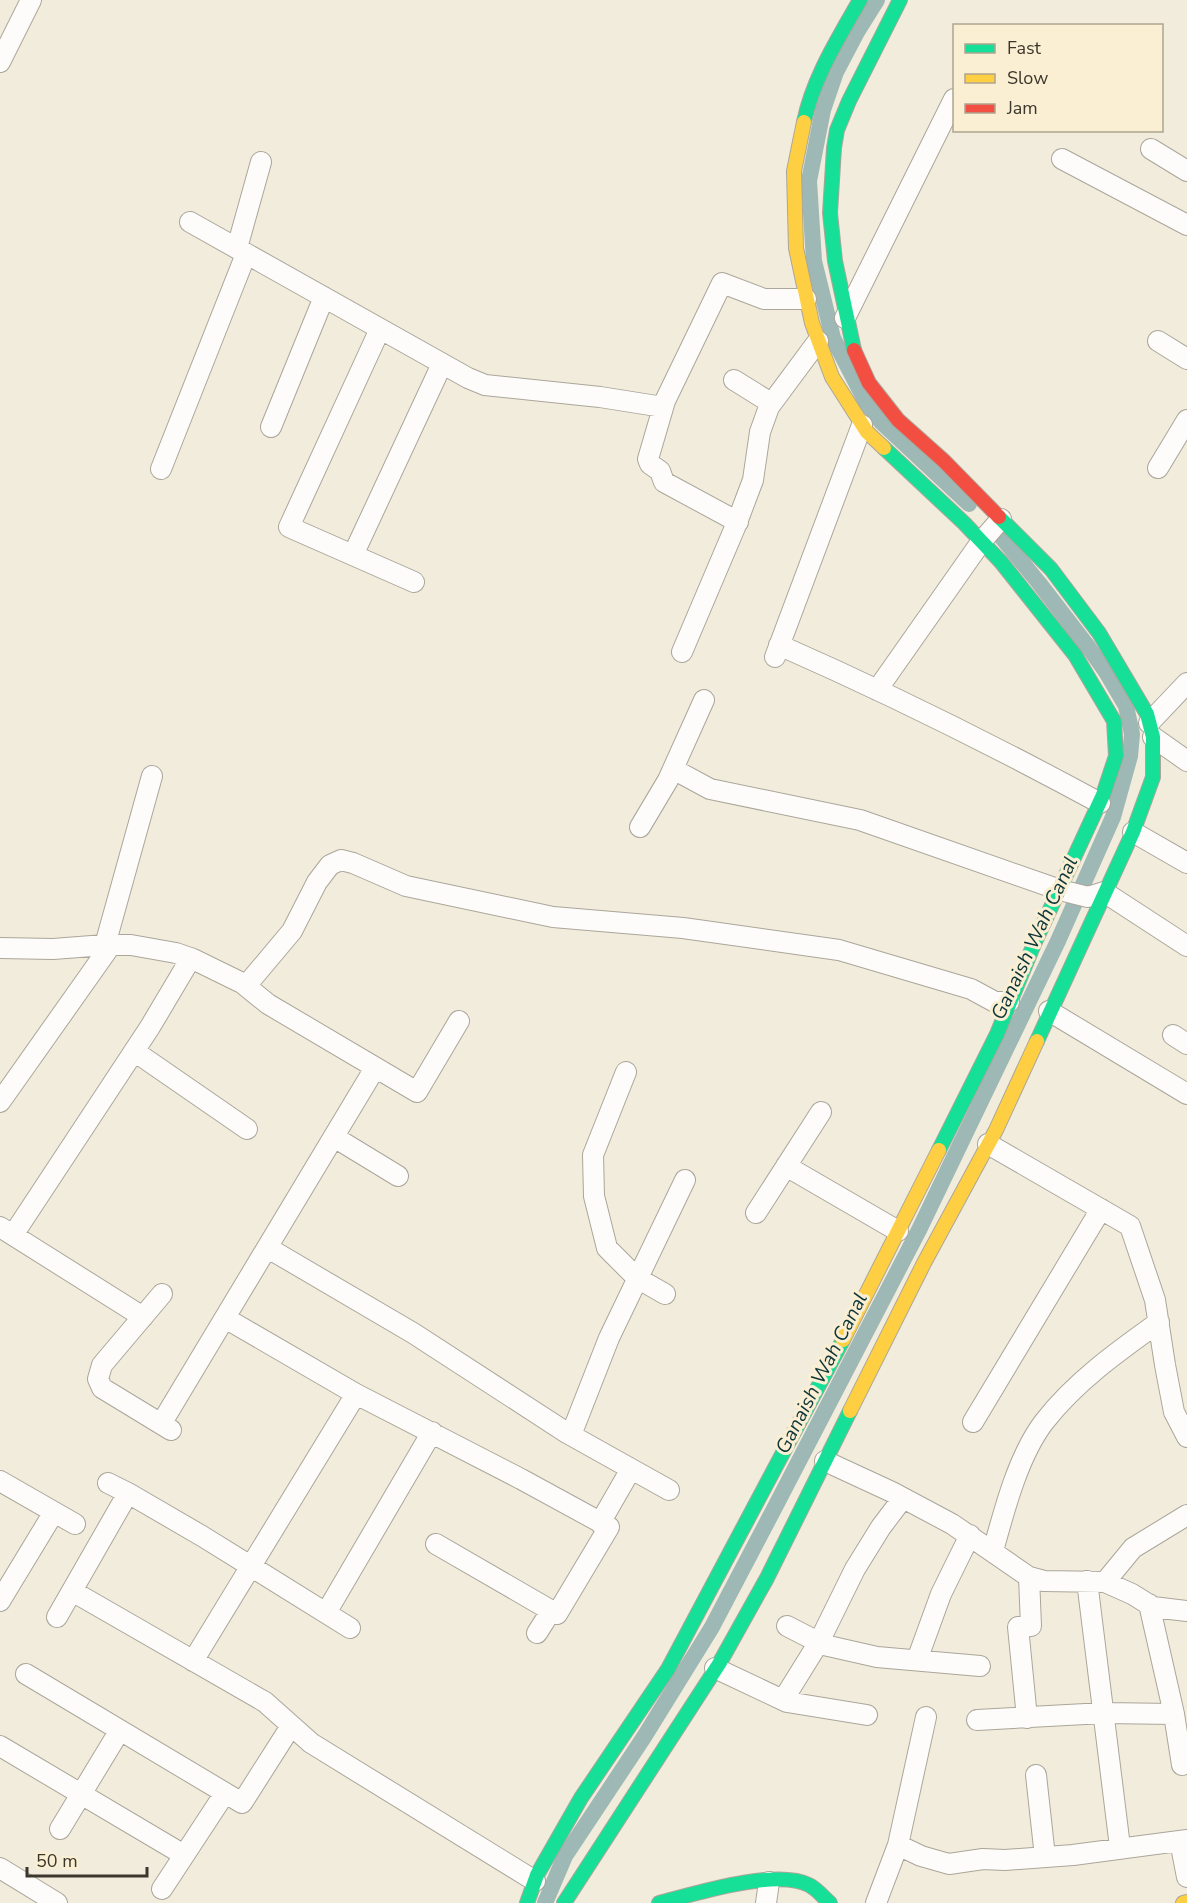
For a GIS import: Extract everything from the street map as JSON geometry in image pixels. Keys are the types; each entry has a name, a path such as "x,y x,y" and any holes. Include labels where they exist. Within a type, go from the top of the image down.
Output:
{"street":[{"path":"0,62 31,0"},
{"path":"526,1903 535,1881 580,1798 668,1670 722,1571 898,1231 998,1034 1034,944 1063,890 1100,803 1116,756 1114,721 1075,655 1043,613 992,530 944,461 898,420 869,383 851,344 835,261 830,213 809,98 837,40 860,0"},
{"path":"564,1903 716,1668 767,1578 924,1263 988,1144 1049,1011 1096,894 1133,832 1154,777 1151,730 1147,714 1099,633 1051,569 992,530 888,454 862,425 832,377 818,341 806,299 796,248 794,171 816,144 837,130 849,101 900,0"},
{"path":"845,318 953,101"},
{"path":"1151,149 1187,171"},
{"path":"1062,159 1187,225"},
{"path":"161,469 242,251 261,162"},
{"path":"190,222 442,364 484,385 600,397 663,407"},
{"path":"738,522 664,482 660,471 650,464 648,459 663,407 722,283 764,299 806,299"},
{"path":"271,427 324,297"},
{"path":"380,329 289,527 414,582"},
{"path":"682,652 738,522 753,480 760,432 771,403 818,341"},
{"path":"1158,341 1187,358"},
{"path":"353,555 442,364"},
{"path":"734,380 771,403"},
{"path":"1158,468 1187,420"},
{"path":"862,425 777,651 877,690 987,742 1100,803"},
{"path":"877,690 992,530"},
{"path":"1151,730 1187,683"},
{"path":"640,827 673,769 704,700"},
{"path":"1151,730 1187,761"},
{"path":"673,769 710,789 861,820 1063,890 1096,894 1187,946"},
{"path":"0,1102 108,945 152,776"},
{"path":"1133,832 1187,863"},
{"path":"242,983 250,981 292,931 317,882 330,865 341,860 406,886 554,917 683,928 839,950 971,989 995,1002 1010,1002"},
{"path":"2,951 131,945 191,958 242,983 268,1004 417,1092 459,1021"},
{"path":"143,1317 6,1231 134,1051 191,958"},
{"path":"1049,1011 1187,1094"},
{"path":"134,1051 247,1129"},
{"path":"162,1294 102,1365 98,1379 102,1388 166,1427 225,1318 375,1068"},
{"path":"626,1072 593,1155 594,1196 607,1248 638,1278 665,1294"},
{"path":"756,1212 821,1112"},
{"path":"334,1137 398,1176"},
{"path":"988,1144 1130,1226 1155,1300 1174,1412 1187,1437"},
{"path":"786,1166 898,1231"},
{"path":"571,1436 609,1338 685,1180"},
{"path":"973,1422 1101,1209"},
{"path":"268,1248 413,1334 571,1436 669,1490"},
{"path":"225,1318 356,1394 609,1527 557,1614 436,1544"},
{"path":"993,1551 1021,1462 1042,1424 1096,1368 1159,1322"},
{"path":"193,1661 356,1394"},
{"path":"326,1613 432,1432"},
{"path":"825,1461 903,1498 970,1535 1029,1577 1044,1581 1096,1582 1132,1594 1153,1607 1187,1611"},
{"path":"600,1523 631,1469"},
{"path":"0,1481 75,1524"},
{"path":"108,1483 128,1492 350,1628"},
{"path":"57,1617 128,1492"},
{"path":"783,1700 819,1642 855,1569 881,1527 903,1498"},
{"path":"0,1601 54,1512"},
{"path":"1096,1582 1133,1548 1187,1515"},
{"path":"917,1660 941,1594 970,1535"},
{"path":"1027,1718 1018,1627 1031,1626 1029,1577"},
{"path":"1096,1582 1104,1713 1120,1847"},
{"path":"72,1591 265,1702 311,1743 535,1881"},
{"path":"1149,1605 1174,1714 1182,1765"},
{"path":"537,1634 551,1611"},
{"path":"787,1626 819,1642 877,1657 980,1666"},
{"path":"716,1668 783,1700 867,1715"},
{"path":"26,1674 242,1803 291,1726"},
{"path":"977,1720 1104,1713 1174,1714"},
{"path":"876,1903 898,1845 926,1717"},
{"path":"60,1829 120,1730"},
{"path":"0,1746 184,1855"},
{"path":"1036,1775 1045,1857"},
{"path":"162,1889 225,1793"},
{"path":"898,1845 921,1856 949,1864 1073,1855 1183,1840 1187,1877"},
{"path":"0,1868 57,1903"},
{"path":"659,1903 726,1886 790,1880 807,1885 830,1903"},
{"path":"766,1903 769,1882"}],"waterway":[{"name":"Ganaish Wah Canal","path":"877,0 836,72 823,110 809,181 814,261 833,338 866,402 881,422 969,504"},
{"name":"Ganaish Wah Canal","path":"545,1903 565,1856 644,1737 712,1627 774,1509 919,1230 1058,941 1113,817 1130,756 1132,734 1126,706 1089,648 998,533"}],"traffic: fast":[{"path":"804,122 820,74 860,0"},
{"path":"854,350 835,261 830,213 834,148 837,130 849,101 900,0"},
{"path":"884,448 964,523 1001,562 1075,655 1114,721 1116,756 1103,795 1034,944 997,1034 939,1150"},
{"path":"999,517 1051,569 1099,633 1147,714 1153,737 1153,777 1133,832 1037,1041"},
{"path":"527,1903 537,1875 581,1798 668,1669 843,1340"},
{"path":"564,1903 719,1664 767,1578 850,1411"},
{"path":"659,1903 735,1884 777,1879 809,1885 830,1903"}],"traffic: slow":[{"path":"804,122 794,171 796,248 812,323 832,377 867,432 884,448"},
{"path":"850,1411 924,1263 996,1130 1037,1041"},
{"path":"843,1340 939,1150"},
{"path":"1183,1903 1187,1902"}],"traffic: jam":[{"path":"854,350 869,383 898,420 944,461 999,517"}]}
